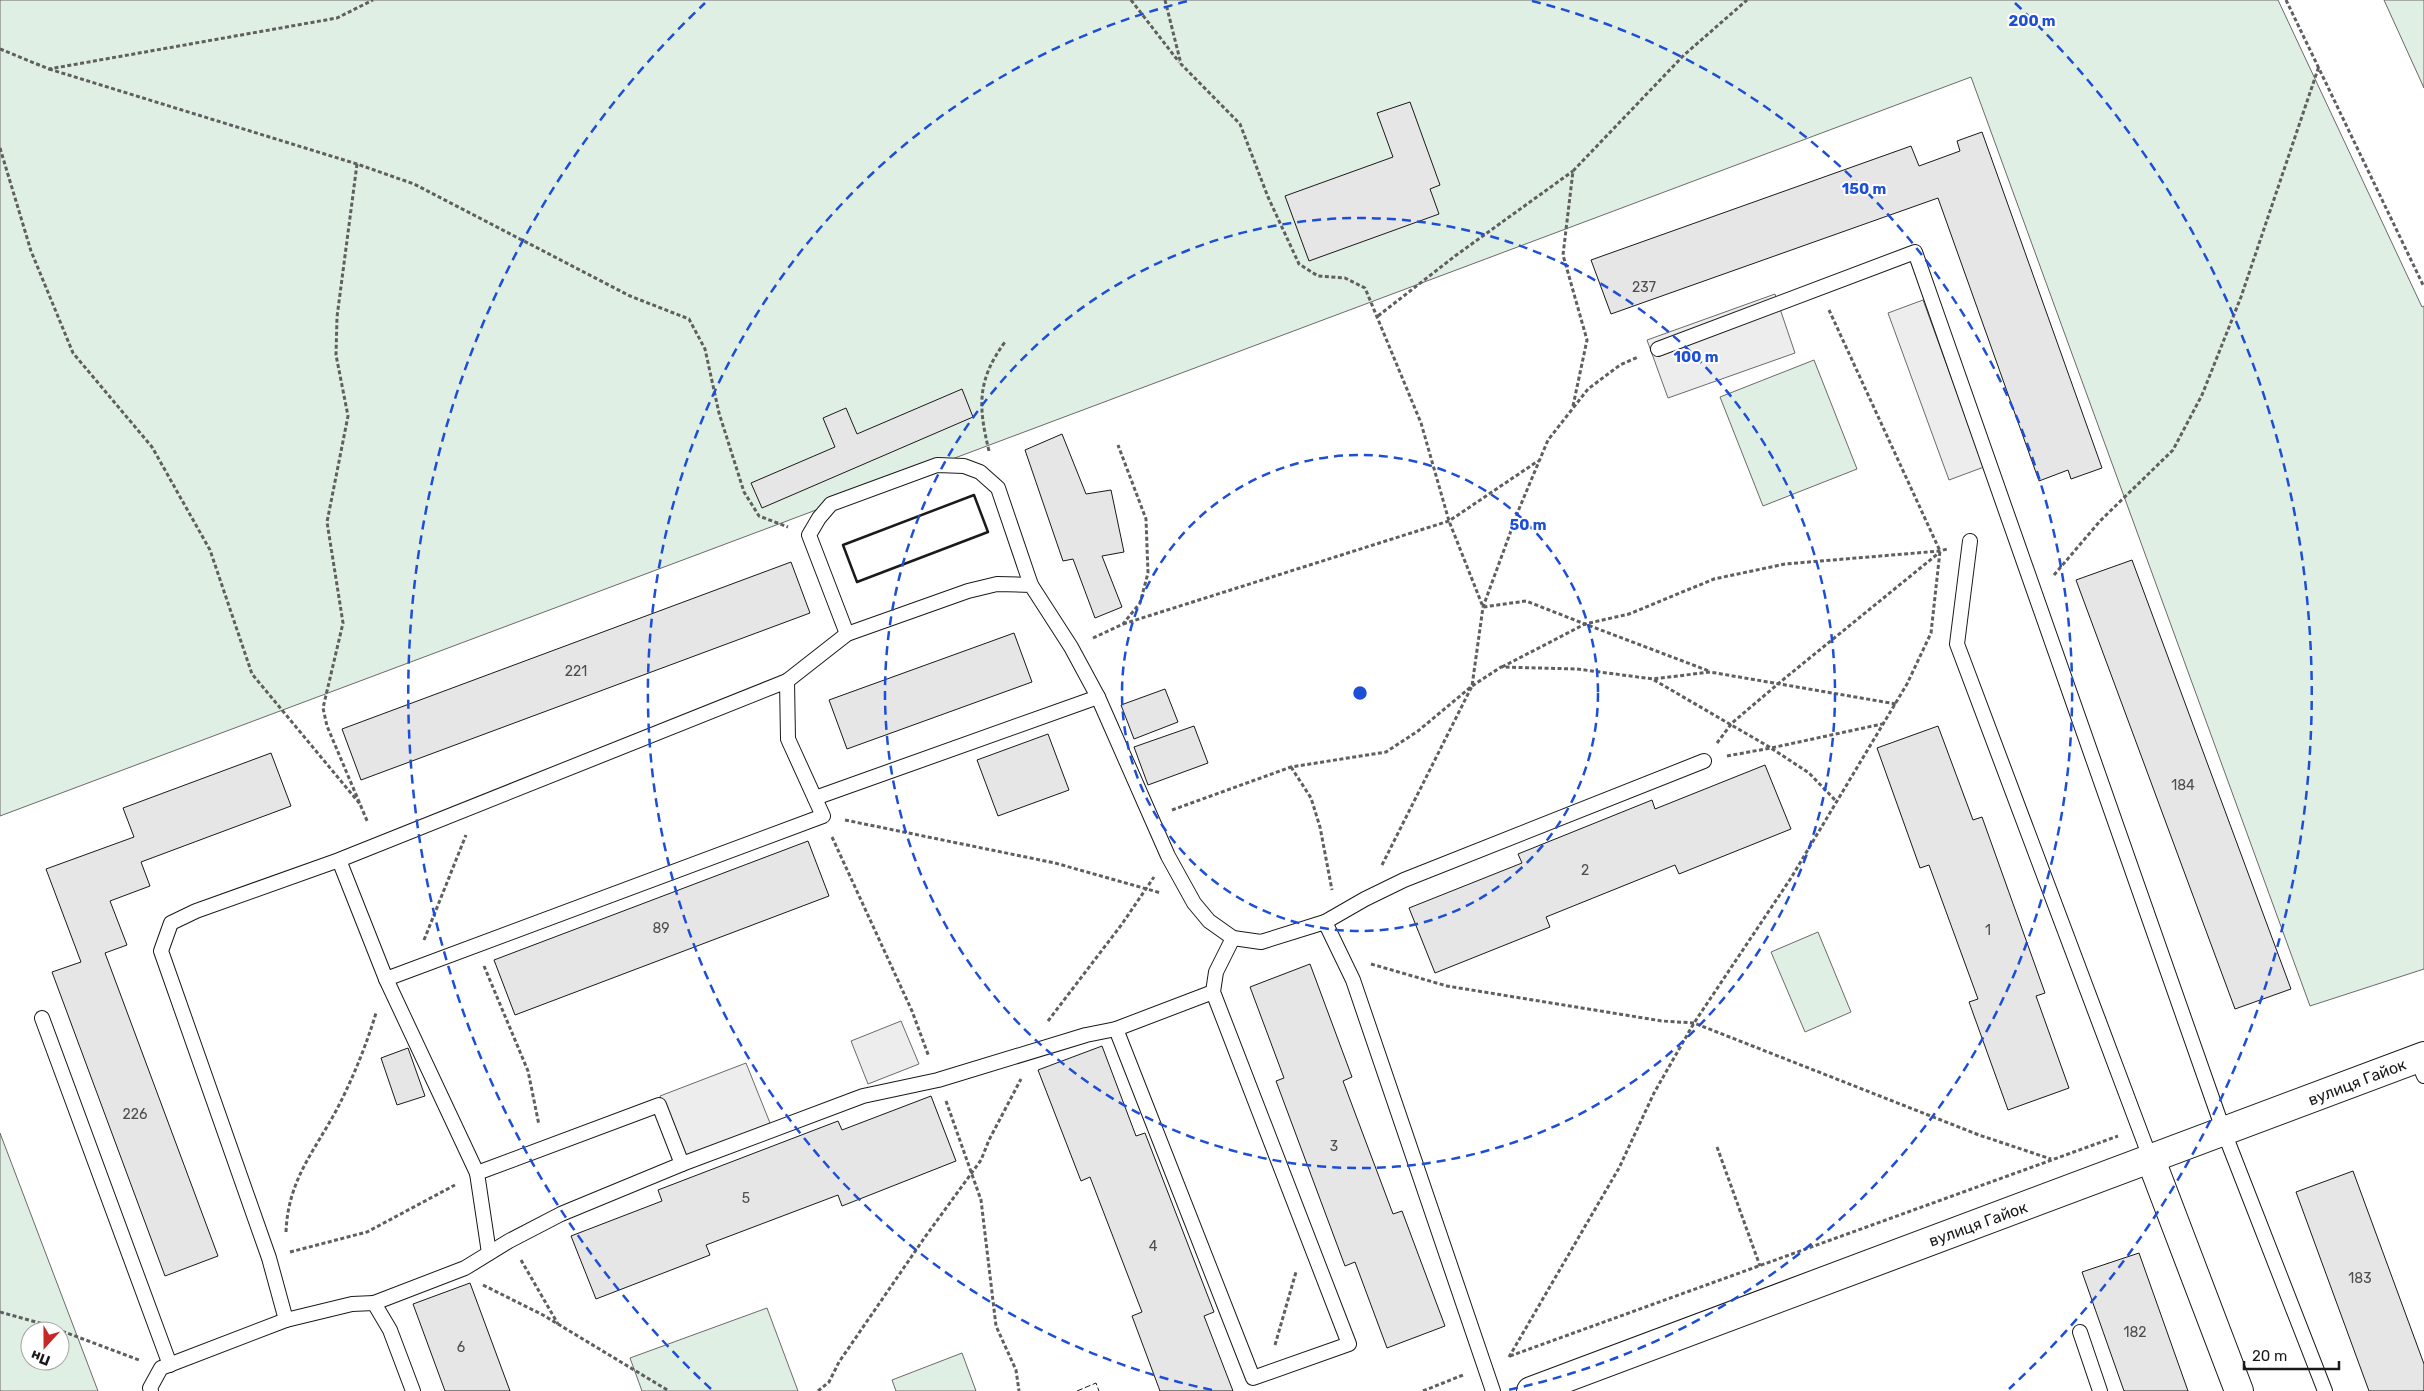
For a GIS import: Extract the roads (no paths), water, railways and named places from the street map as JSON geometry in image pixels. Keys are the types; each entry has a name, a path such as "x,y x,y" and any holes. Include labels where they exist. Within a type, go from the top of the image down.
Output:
{"street":[{"name":"вулиця Гайок","path":"1531,1391 2224,1132 2422,1064"},
{"path":"2151,1160 2239,1391"}],"lane":[{"path":"1658,348 1914,252 2224,1132 2325,1391"},
{"path":"847,634 809,535 819,518 831,504 937,465 964,466 980,472 998,488 1031,585 1071,647 1098,697 1168,856 1194,903 1209,921 1233,938 1261,942 1330,919 1404,880 1704,761"},
{"path":"1970,541 1957,644 2151,1160"},
{"path":"286,1320 269,1258 161,951 171,924 196,911 340,860 787,681 847,634 968,590 997,584 1031,585"},
{"path":"386,979 475,944 823,816 788,739 787,681"},
{"path":"815,798 1098,697"},
{"path":"340,860 386,979 478,1173 489,1253"},
{"path":"1330,919 1341,955 1353,980 1486,1365 1493,1391"},
{"path":"1116,1029 1253,1378 1349,1344 1214,992 1216,972 1233,938"},
{"path":"151,1391 150,1388 165,1367 286,1320 352,1304 374,1303 465,1268 509,1241 561,1214 682,1164 863,1096 938,1080 1086,1035 1116,1029 1214,992"},
{"path":"42,1018 165,1367"},
{"path":"478,1173 659,1105 682,1164"},
{"path":"374,1303 390,1330 413,1391"},
{"path":"2080,1332 2100,1391"}]}
